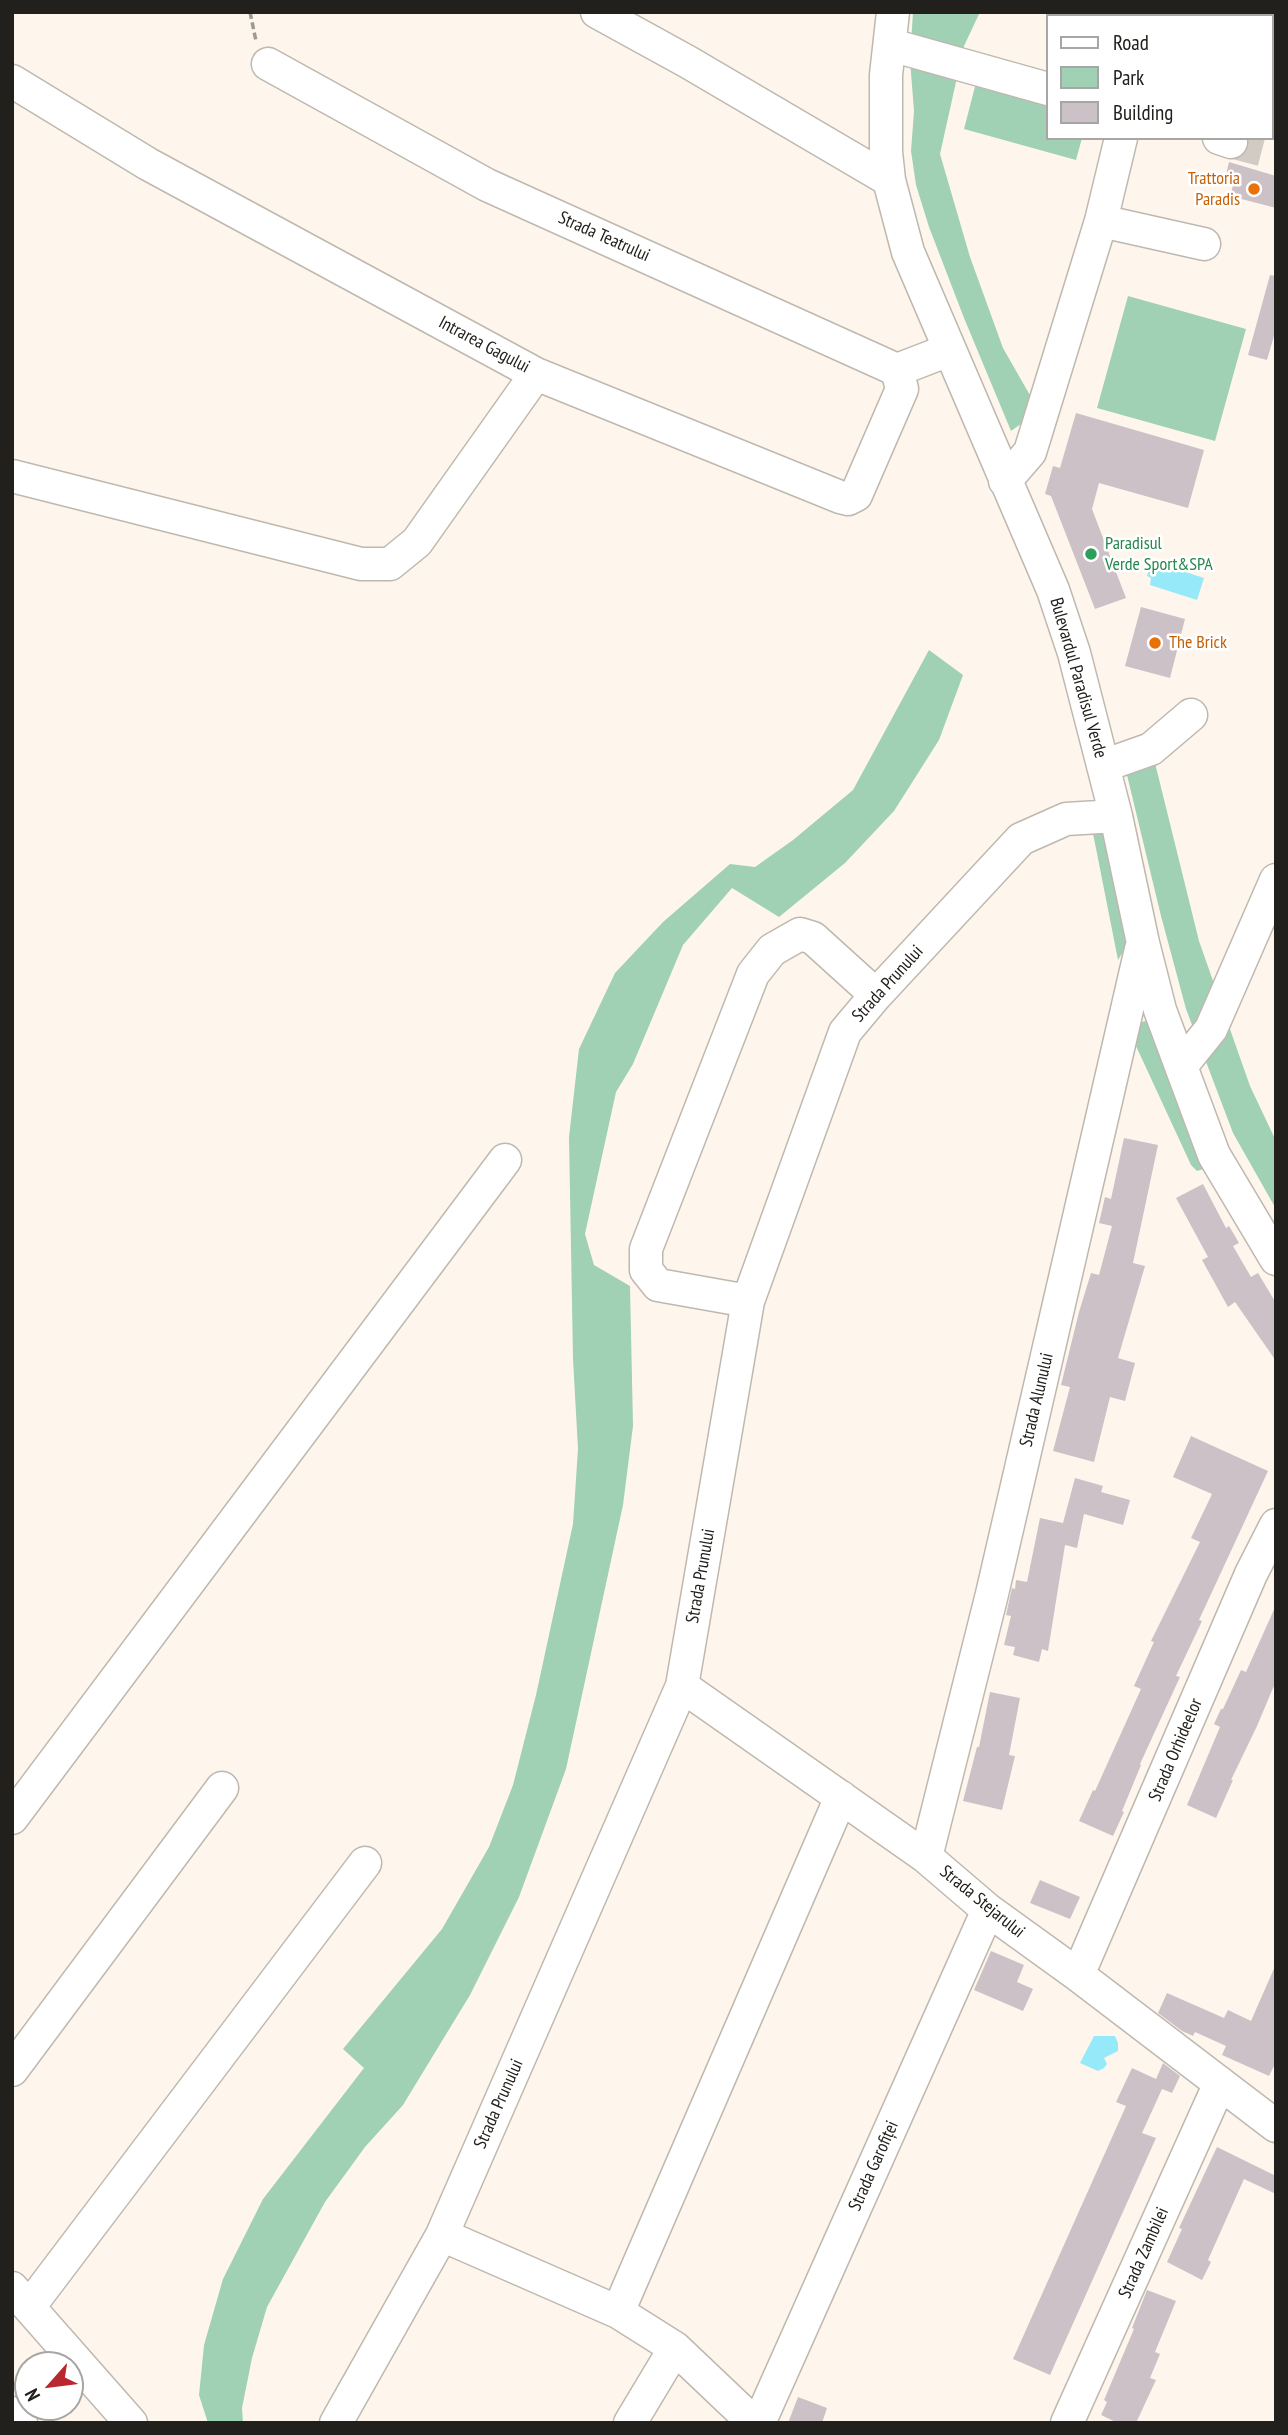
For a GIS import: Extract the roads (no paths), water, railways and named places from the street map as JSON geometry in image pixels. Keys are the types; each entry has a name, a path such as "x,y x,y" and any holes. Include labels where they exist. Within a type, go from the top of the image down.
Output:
{"street":[{"path":"597,12 889,180"},
{"name":"Bulevardul Paradisul Verde","path":"893,12 886,86 886,152 889,180 908,252 1053,590 1074,653 1116,816 1160,1010 1214,1155 1276,1259"},
{"path":"891,45 1046,88"},
{"name":"Strada Teatrului","path":"268,64 487,185 897,370"},
{"name":"Intrarea Gagului","path":"12,81 148,164 536,374 848,499 856,495 902,389 897,370"},
{"path":"1005,481 1030,452 1101,221 1121,140"},
{"path":"1101,221 1204,244"},
{"path":"897,370 949,350"},
{"path":"12,476 361,564 390,564 417,542 536,374"},
{"path":"1103,766 1132,758 1151,749 1191,715"},
{"name":"Strada Prunului","path":"336,2423 442,2235 681,1686 748,1301 845,1032 1021,839 1066,819 1116,816"},
{"path":"1182,1066 1211,1029 1276,880"},
{"path":"748,1301 657,1285 646,1270 646,1249 753,974 772,950 800,934 813,938 876,995"},
{"name":"Strada Alunului","path":"926,1857 992,1594 1143,943"},
{"path":"12,1818 505,1160"},
{"name":"Strada Orhideelor","path":"1078,1975 1251,1574 1276,1525"},
{"name":"Strada Stejarului","path":"681,1686 926,1857 988,1910 1276,2126"},
{"path":"12,2070 222,1788"},
{"path":"618,2312 841,1797"},
{"path":"131,2423 21,2298 365,1863"},
{"name":"Strada Garofiței","path":"759,2423 988,1910"},
{"name":"Strada Zambilei","path":"1067,2423 1220,2083"},
{"path":"442,2235 618,2312 675,2348 754,2423"},
{"path":"630,2423 675,2348"},
{"path":"12,2413 21,2423"}],"water":[{"path":"1155,562 1204,578 1197,600 1150,585 1151,578 1147,576 1149,569 1153,570"},
{"path":"1094,2036 1115,2036 1118,2043 1118,2051 1104,2058 1107,2064 1098,2071 1080,2063"}],"tunnel":[{"path":"1231,142 1276,154"}],"place":[{"name":"Trattoria Paradis","path":"1254,189"},
{"name":"Paradisul Verde Sport&SPA","path":"1091,554"},
{"name":"The Brick","path":"1155,643"}]}
